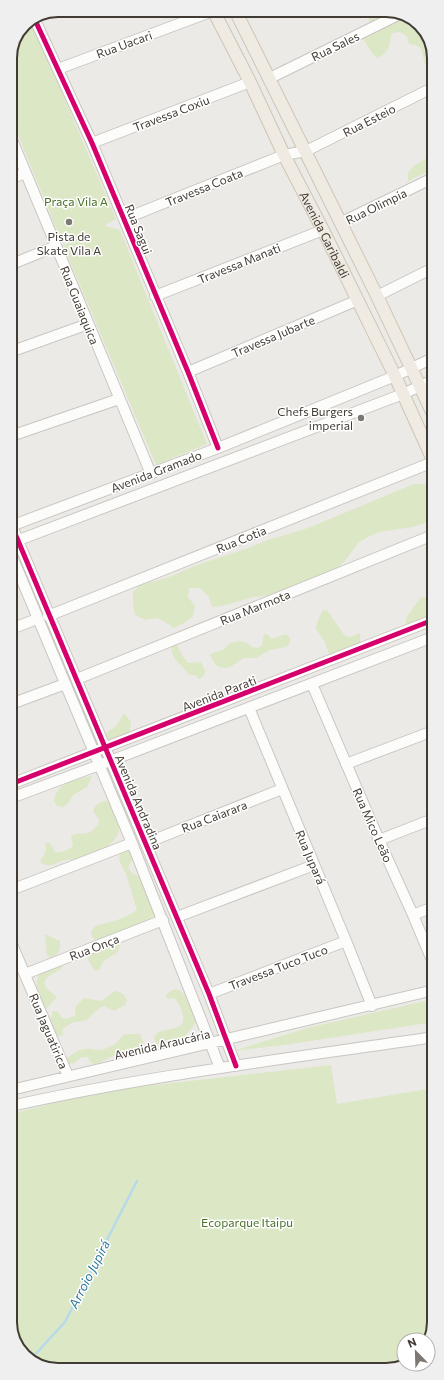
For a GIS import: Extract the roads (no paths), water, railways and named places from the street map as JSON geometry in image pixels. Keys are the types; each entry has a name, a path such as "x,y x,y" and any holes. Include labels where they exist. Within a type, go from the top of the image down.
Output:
{"main road":[{"name":"Avenida Garibaldi","path":"216,17 396,376 427,448"},
{"name":"Avenida Garibaldi","path":"239,17 306,151 427,402"}],"street":[{"name":"Rua Uacari","path":"58,69 197,17"},
{"name":"Rua Sales","path":"270,78 392,18"},
{"name":"Rua Sagui","path":"36,23 92,143 188,372 218,448"},
{"name":"Travessa Coxiu","path":"92,143 250,82"},
{"name":"Rua Esteio","path":"284,155 306,151 427,90"},
{"name":"Rua Guaiaquica","path":"17,152 151,474"},
{"name":"Travessa Coata","path":"124,219 284,155"},
{"path":"17,176 26,173"},
{"name":"Rua Olimpia","path":"340,223 427,181"},
{"name":"Travessa Manati","path":"155,296 323,230"},
{"path":"17,262 56,246"},
{"path":"377,296 427,271"},
{"name":"Travessa Jubarte","path":"188,372 358,300"},
{"path":"17,349 88,324"},
{"name":"Avenida Gramado","path":"17,523 218,448 396,376 427,361"},
{"name":"Avenida Gramado","path":"17,541 403,394 427,383"},
{"path":"17,434 119,399"},
{"name":"Rua Cotia","path":"48,616 427,463"},
{"name":"Rua Marmota","path":"77,680 427,537"},
{"name":"Avenida Andradina","path":"17,549 77,680 110,762 146,843 209,994 236,1066"},
{"name":"Avenida Andradina","path":"17,569 132,843 220,1068"},
{"path":"17,627 37,619"},
{"name":"Avenida Parati","path":"17,782 427,622"},
{"name":"Avenida Parati","path":"17,796 110,762 427,639"},
{"path":"17,702 65,684"},
{"name":"Rua Mico Leão","path":"312,684 427,949"},
{"name":"Rua Jupará","path":"249,708 372,1006"},
{"path":"346,764 427,733"},
{"name":"Rua Caiarara","path":"146,843 282,789"},
{"path":"379,840 427,820"},
{"path":"17,888 132,843"},
{"path":"177,917 314,864"},
{"path":"413,915 427,910"},
{"name":"Rua Onça","path":"25,974 163,920"},
{"name":"Travessa Tuco Tuco","path":"209,994 346,941"},
{"name":"Rua Jaguatirica","path":"17,956 68,1076"},
{"name":"Avenida Araucária","path":"17,1089 427,992"},
{"path":"17,1105 72,1093 220,1068 427,1038"}],"waterway":[{"name":"Arroio Jupirá","path":"34,1356 65,1322 137,1181"}],"place":[{"name":"Pista de Skate Vila A","path":"69,222"},
{"name":"Chefs Burgers imperial","path":"361,418"}],"park label":[{"name":"Praça Vila A","path":"76,201"},
{"name":"Ecoparque Itaipu","path":"247,1222"}]}
